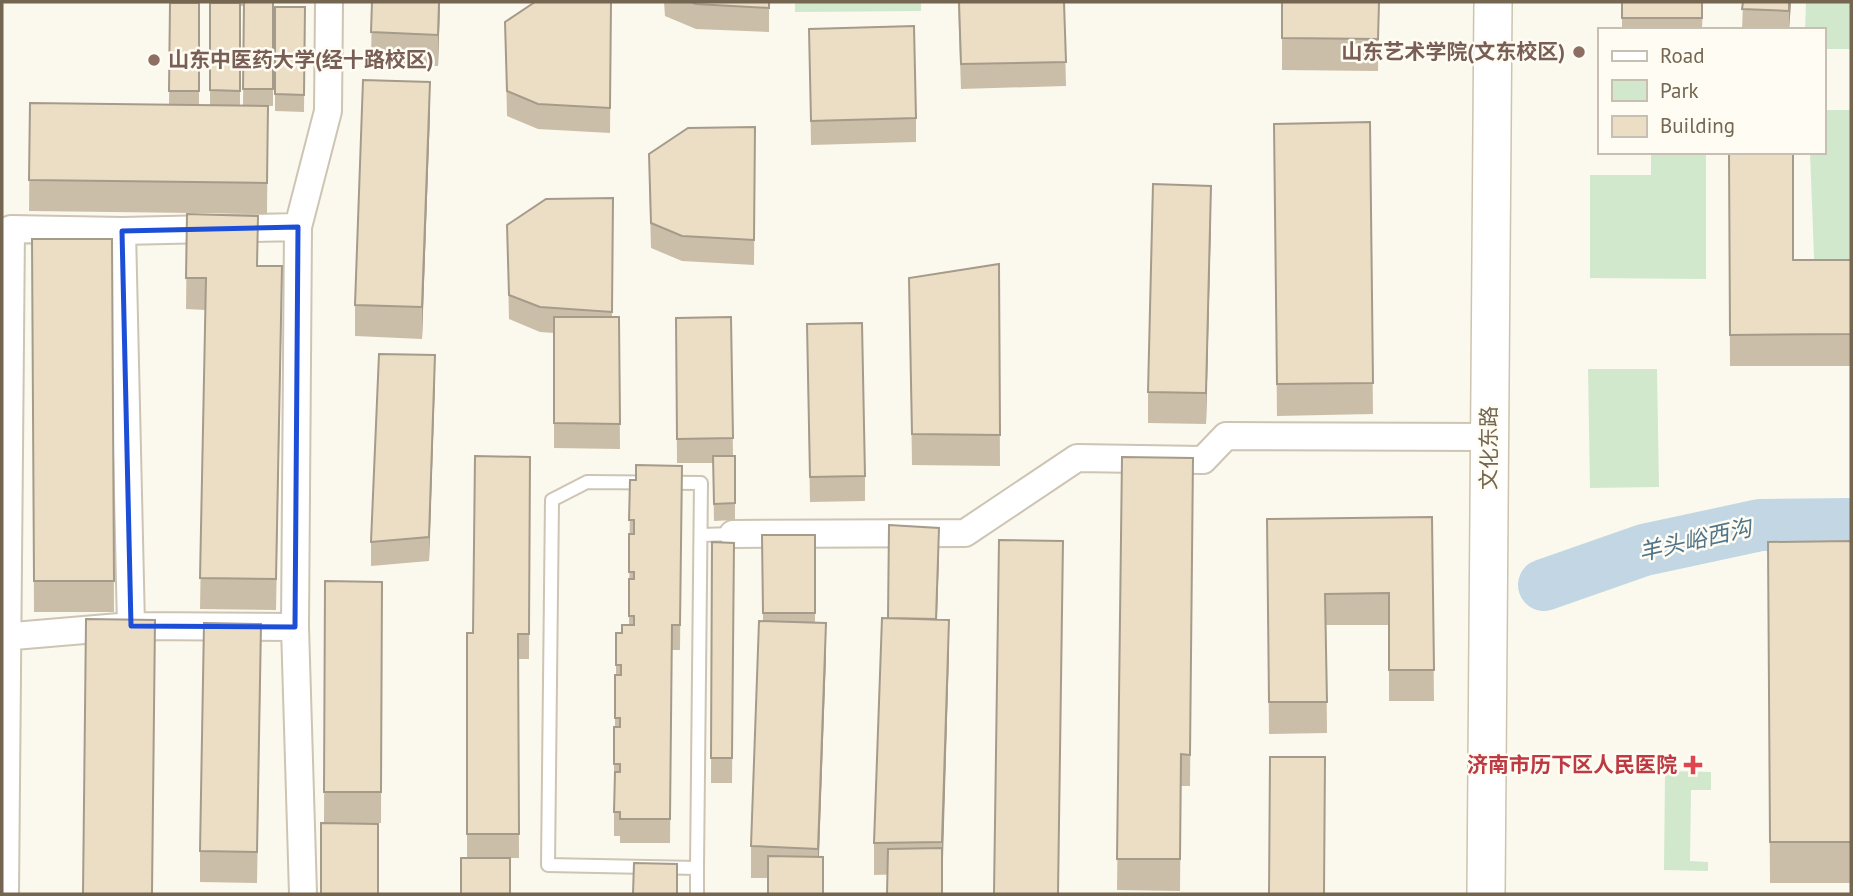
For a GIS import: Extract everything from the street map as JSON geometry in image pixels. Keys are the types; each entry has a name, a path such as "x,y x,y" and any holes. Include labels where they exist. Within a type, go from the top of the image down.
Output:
{"main road":[{"name":"文化东路","path":"1483,893 1493,2"}],"street":[{"path":"303,894 295,627 298,227 328,111 329,2"},
{"path":"5,894 5,637 11,229 122,231 298,227"},
{"path":"122,231 131,626"},
{"path":"733,534 965,533 1077,457 1203,460 1226,436 1490,437"},
{"path":"5,637 131,626 295,627"}],"lane":[{"path":"697,868 548,864 552,500 587,482 701,482 697,894"},
{"path":"702,534 733,534"}],"highlighted area":[{"path":"298,227 295,627 131,626 122,231"}],"green space":[{"path":"795,2 921,2 921,11 795,12"},
{"path":"1806,2 1851,2 1851,49 1825,49 1825,28 1805,28"},
{"path":"1825,110 1851,110 1851,281 1815,283 1810,154 1825,154"},
{"path":"1651,154 1706,154 1706,279 1590,278 1590,175 1651,175"},
{"path":"1588,369 1657,369 1659,487 1590,488"},
{"path":"1665,771 1711,772 1711,790 1691,790 1690,861 1708,862 1708,871 1664,870"}],"building":[{"path":"244,2 273,2 273,89 243,89"},
{"path":"372,2 439,2 438,35 371,32"},
{"path":"535,2 611,2 610,108 538,104 507,91 505,22"},
{"path":"691,2 769,2 769,8 696,4"},
{"path":"959,2 1064,2 1066,62 961,64"},
{"path":"1282,2 1379,2 1378,39 1282,38"},
{"path":"1622,2 1702,2 1702,18 1622,18"},
{"path":"1743,2 1789,2 1789,11 1742,9"},
{"path":"170,3 199,3 199,91 169,91"},
{"path":"210,3 240,3 240,91 210,90"},
{"path":"275,7 305,7 304,95 275,94"},
{"path":"914,26 916,118 811,121 809,29"},
{"path":"363,80 430,82 422,307 355,305"},
{"path":"30,103 268,106 267,183 29,180"},
{"path":"1370,122 1373,383 1277,384 1274,124"},
{"path":"755,127 754,240 682,236 651,223 649,154 688,128"},
{"path":"1729,154 1793,154 1793,260 1851,260 1851,334 1730,335"},
{"path":"1153,184 1211,186 1206,393 1148,392"},
{"path":"613,198 612,312 540,307 509,295 507,225 546,199"},
{"path":"187,214 258,216 257,266 282,266 276,579 200,578 206,278 186,278"},
{"path":"32,239 112,239 114,581 34,581"},
{"path":"999,264 1000,435 912,434 909,278"},
{"path":"554,317 619,317 620,424 554,423"},
{"path":"731,317 733,438 677,439 676,318"},
{"path":"862,323 865,476 810,477 807,324"},
{"path":"379,354 435,355 429,537 371,542"},
{"path":"475,456 530,457 529,634 518,634 519,834 467,834 467,633 473,633"},
{"path":"713,456 735,456 735,503 714,504"},
{"path":"1122,457 1193,458 1190,755 1181,754 1180,859 1117,859"},
{"path":"636,465 682,466 680,625 672,625 670,819 620,819 620,812 614,812 615,772 620,772 620,764 614,764 614,727 620,727 620,718 615,718 615,675 621,675 621,665 616,665 616,633 622,633 622,625 634,625 634,616 629,616 629,579 634,579 634,572 629,572 629,534 634,534 634,520 629,520 630,480 636,480"},
{"path":"1432,517 1434,670 1389,670 1389,593 1325,594 1327,702 1269,702 1267,519"},
{"path":"889,525 939,528 936,619 888,618"},
{"path":"762,535 815,535 815,613 763,613"},
{"path":"999,540 1063,541 1058,894 994,894"},
{"path":"1851,541 1851,842 1770,842 1768,542"},
{"path":"712,542 734,543 732,758 711,758"},
{"path":"325,581 382,582 381,792 324,792"},
{"path":"882,618 949,620 942,842 874,843"},
{"path":"86,619 155,620 152,894 83,894"},
{"path":"759,621 826,623 818,849 751,846"},
{"path":"204,623 261,624 257,852 200,851"},
{"path":"1270,757 1325,757 1324,894 1269,894"},
{"path":"321,823 378,824 378,894 321,894"},
{"path":"942,848 942,894 887,894 888,849"},
{"path":"768,856 823,857 823,894 768,894"},
{"path":"461,858 510,858 510,894 461,894"},
{"path":"634,863 677,864 677,894 633,894"}],"waterway":[{"name":"羊头峪西沟","path":"1544,585 1644,550 1760,525 1851,524"}],"place":[{"name":"山东艺术学院(文东校区)","path":"1579,52"},
{"name":"山东中医药大学(经十路校区)","path":"154,60"},
{"name":"济南市历下区人民医院","path":"1693,765"}]}
